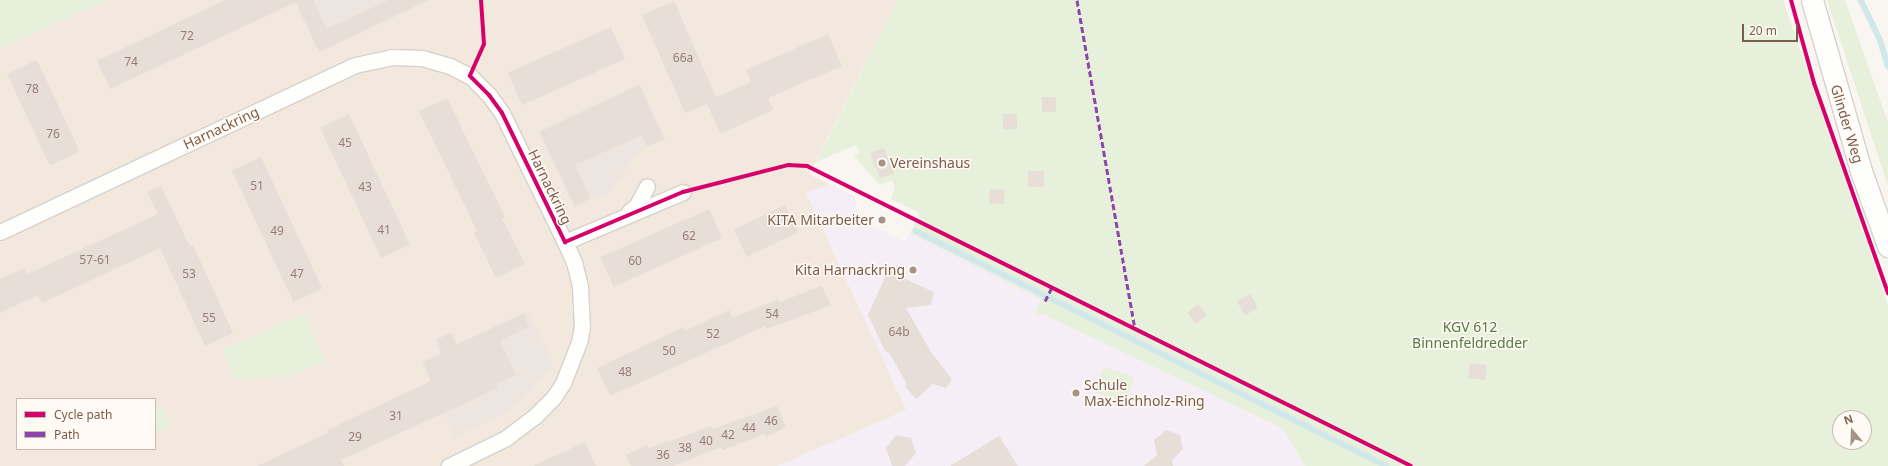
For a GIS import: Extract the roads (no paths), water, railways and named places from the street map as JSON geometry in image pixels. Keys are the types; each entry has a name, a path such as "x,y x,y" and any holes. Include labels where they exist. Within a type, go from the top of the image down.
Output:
{"main road":[{"name":"Glinder Weg","path":"1812,0 1861,171 1888,246"}],"street":[{"name":"Harnackring","path":"0,232 348,68 381,58 411,57 450,66 470,76 489,95 502,113 565,242 574,262 582,310 579,342 563,383 554,397 519,430 449,466"},
{"name":"Harnackring","path":"624,216 637,205 647,186"},
{"name":"Harnackring","path":"565,242 683,192"}],"waterway":[{"path":"1861,0 1880,39 1888,66"},
{"path":"916,231 1387,466"}],"place":[{"name":"Vereinshaus","path":"882,163"},
{"name":"KITA Mitarbeiter","path":"882,220"},
{"name":"Kita Harnackring","path":"913,270"},
{"name":"Schule Max-Eichholz-Ring","path":"1076,393"}],"park label":[{"name":"KGV 612 Binnenfeldredder","path":"1470,336"}]}
